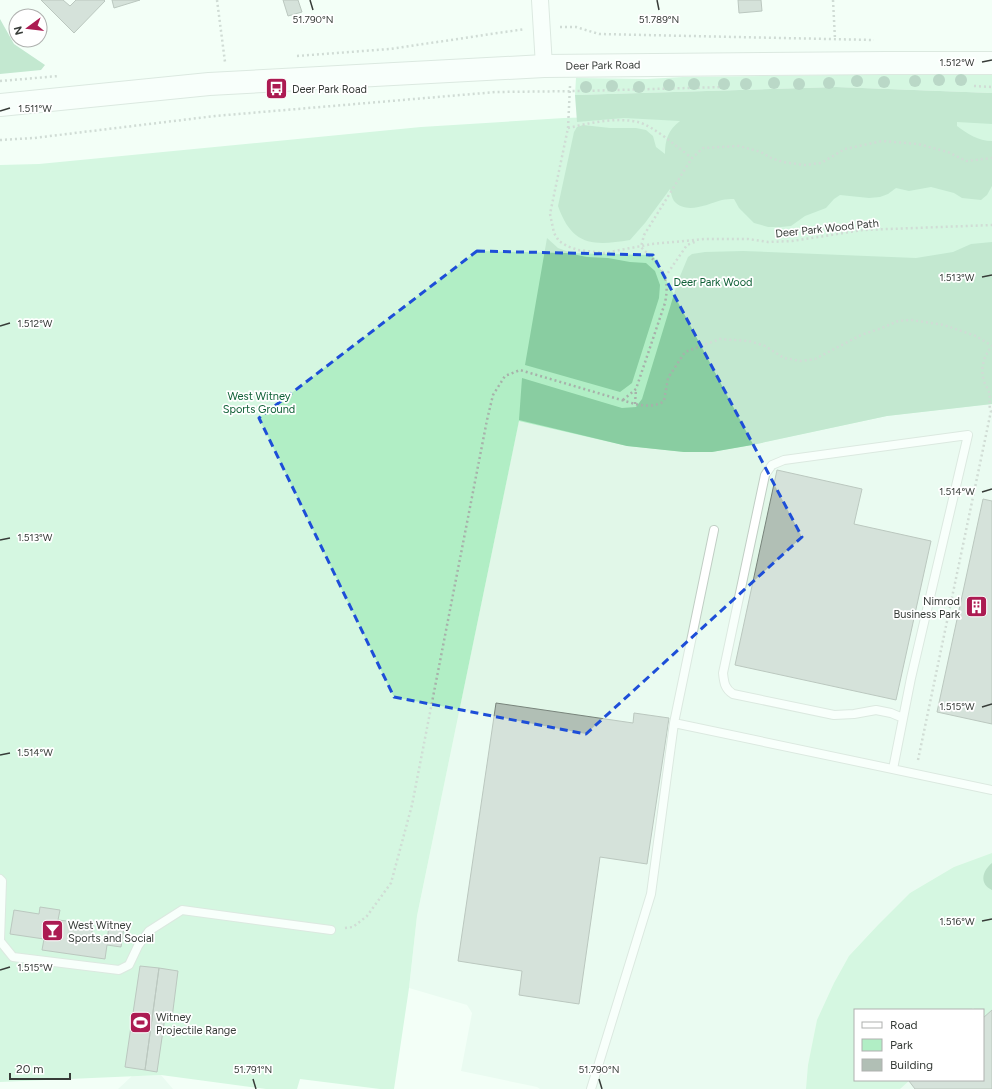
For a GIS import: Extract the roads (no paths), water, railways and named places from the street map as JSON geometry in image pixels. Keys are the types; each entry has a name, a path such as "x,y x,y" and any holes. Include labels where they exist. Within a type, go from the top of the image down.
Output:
{"street":[{"path":"540,0 544,66"},
{"name":"Deer Park Road","path":"0,105 209,84 544,66 992,63"}],"lane":[{"path":"893,769 911,678 968,435 784,460 772,465 765,475 723,673 724,684 728,691 734,694 834,715 854,714 876,710 891,713 903,718"},
{"path":"592,1089 651,894 674,723 714,530"},
{"path":"674,723 988,789"},
{"path":"0,879 2,881 0,940 13,957 119,970 129,965 138,946 149,931 182,910 331,930"}],"place":[{"name":"Deer Park Road","path":"276,89"},
{"name":"Nimrod Business Park","path":"976,607"},
{"name":"West Witney Sports and Social","path":"52,931"},
{"name":"Witney Projectile Range","path":"141,1023"}],"park label":[{"name":"Deer Park Wood","path":"713,282"},
{"name":"West Witney Sports Ground","path":"259,402"}]}
